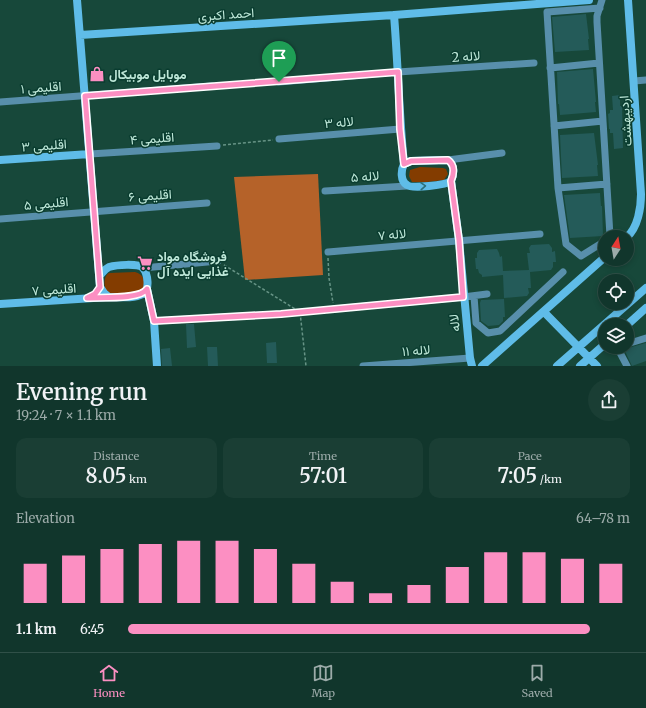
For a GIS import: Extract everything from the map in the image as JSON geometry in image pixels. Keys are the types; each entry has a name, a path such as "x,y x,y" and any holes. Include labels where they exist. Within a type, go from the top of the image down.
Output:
{"street":[{"path":"77,0 100,287 109,297 133,297 144,293 147,289"},
{"name":"احمد اکبری","path":"80,36 394,15 589,0"},
{"path":"602,0 597,22 609,230"},
{"name":"اردیبهشت","path":"628,0 642,194 641,206 633,230"},
{"path":"598,245 581,256 566,244 558,188 547,12 600,8"},
{"path":"394,15 400,129 404,164 402,168 402,176 404,182 407,186 412,186 443,184 451,181"},
{"name":"لاله 2","path":"279,82 534,63"},
{"path":"550,68 599,63"},
{"path":"634,81 646,80"},
{"name":"اقلیمی ۱","path":"0,102 212,86"},
{"path":"554,126 603,121"},
{"name":"لاله ۳","path":"279,139 400,129"},
{"name":"اقلیمی ۴","path":"90,154 217,146"},
{"path":"404,164 411,161 448,160 502,153"},
{"name":"اقلیمی ۳","path":"0,160 90,154"},
{"name":"لاله","path":"448,160 454,167 454,176 451,181 459,240 463,297 471,362"},
{"path":"558,188 607,184"},
{"name":"لاله ۵","path":"325,191 407,186"},
{"name":"اقلیمی ۶","path":"94,212 207,203"},
{"name":"اقلیمی ۵","path":"0,219 94,212"},
{"name":"لاله ۷","path":"328,252 540,234"},
{"path":"98,256 103,264 110,267"},
{"path":"100,275 104,270 110,267 129,265 143,268 218,261"},
{"path":"482,366 598,263"},
{"path":"143,268 148,282 147,289 154,321 157,366"},
{"path":"474,296 476,323 488,333 500,331 563,272"},
{"path":"87,298 95,294 100,287"},
{"path":"557,366 646,288"},
{"path":"334,309 487,294"},
{"name":"اقلیمی ۷","path":"0,304 109,297"},
{"path":"634,319 646,308"},
{"path":"544,312 597,366"},
{"path":"154,321 281,314"},
{"path":"634,342 646,338"},
{"path":"580,366 598,351"},
{"path":"621,354 628,366"},
{"name":"لاله ۱۱","path":"363,366 471,362"}],"path":[{"path":"212,86 279,82"},
{"path":"217,146 279,139"},
{"path":"281,314 334,309 329,278 328,252"},
{"path":"218,261 300,312"},
{"path":"300,312 306,366"}],"shaded area":[{"path":"420,167 443,168 446,169 448,174 444,180 412,182 409,176 410,170"},
{"path":"318,174 323,275 245,280 234,177"},
{"path":"135,272 140,274 144,280 145,286 143,290 127,295 110,295 105,289 104,284 106,276 109,273"}],"building":[{"path":"586,14 589,50 555,52 552,17"},
{"path":"593,69 596,112 560,115 558,104 557,72"},
{"path":"620,95 620,106 622,106 623,148 614,149 613,133 610,133 608,114 610,113 610,110 613,110 612,96"},
{"path":"594,133 598,176 562,178 560,135"},
{"path":"600,193 603,230 598,230 598,236 570,238 564,195"},
{"path":"549,244 552,248 552,252 555,251 556,262 553,262 553,267 551,270 530,272 531,288 528,288 529,293 527,296 504,298 503,275 482,277 478,269 476,269 475,258 477,258 477,253 479,250 497,249 500,257 502,256 503,271 529,270 527,253 530,253 529,248 531,245"},
{"path":"504,299 505,317 503,317 503,321 499,325 488,326 481,321 481,300"},
{"path":"186,324 194,324 196,347 187,348"},
{"path":"276,342 277,363 267,363 266,343"},
{"path":"646,343 646,361 632,366 626,354 634,354 634,346"},
{"path":"207,347 217,347 218,366 208,366"},
{"path":"170,348 172,366 162,366 161,349"}],"place":[{"name":"موبایل موبیکال","path":"97,74"},
{"name":"فروشگاه مواد غذایی ایده آل","path":"145,263"}],"route":[{"path":"398,72 400,129 404,164 411,161 439,159 448,160 454,167 454,176 451,181 459,240 463,297 281,314 154,321 147,289 144,293 133,297 87,298 95,294 100,287 100,275 85,96 279,82 398,72"}]}
